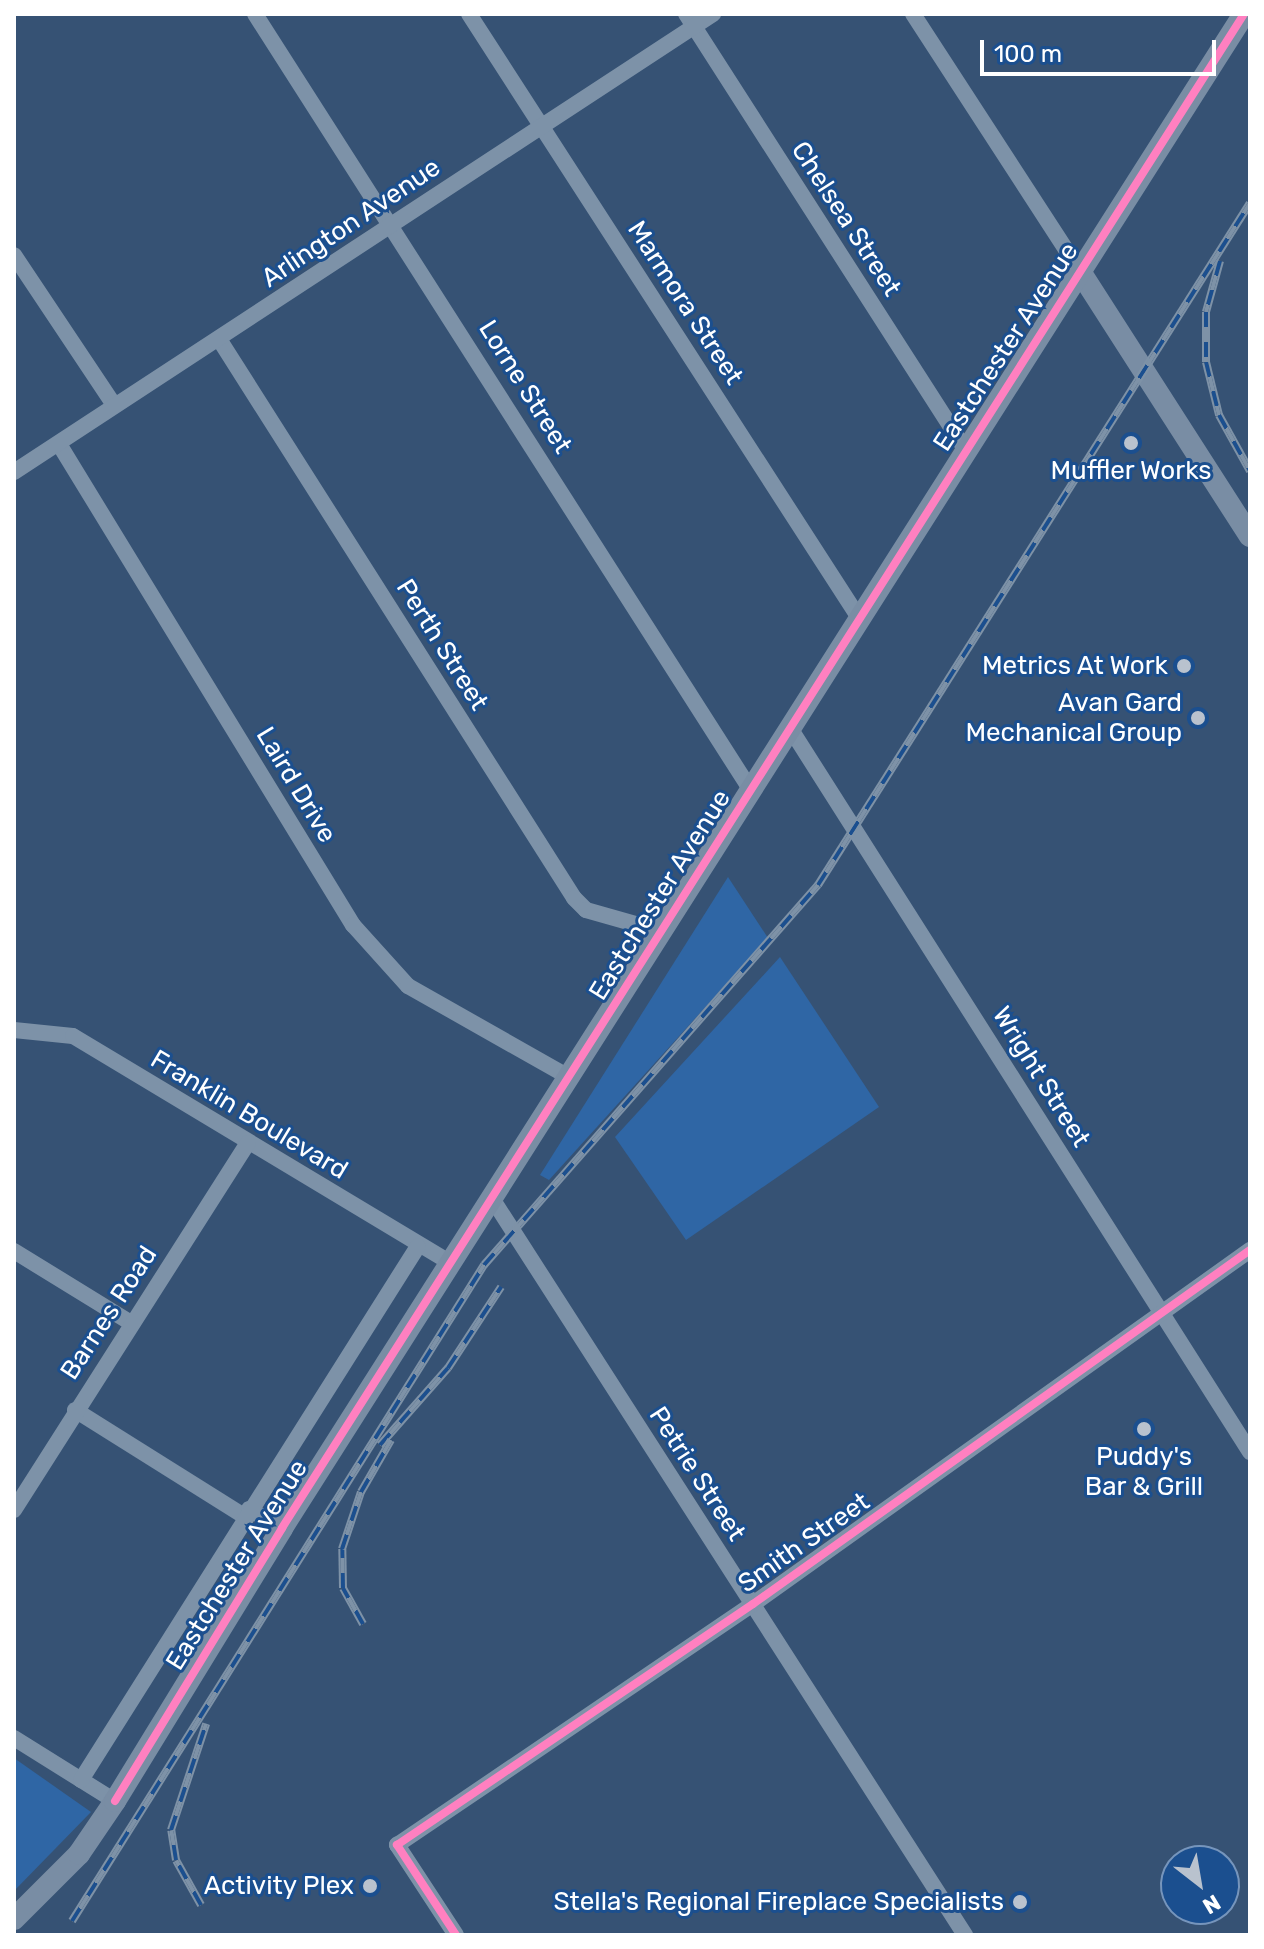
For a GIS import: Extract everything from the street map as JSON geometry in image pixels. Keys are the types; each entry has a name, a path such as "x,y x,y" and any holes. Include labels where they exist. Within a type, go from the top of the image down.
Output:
{"street":[{"name":"Lorne Street","path":"255,14 394,224 750,789"},
{"name":"Marmora Street","path":"469,14 859,618"},
{"name":"Arlington Avenue","path":"14,472 394,224 690,20 713,14"},
{"path":"913,14 1250,536"},
{"name":"Eastchester Avenue","path":"14,1919 79,1854 115,1801 282,1528 1244,14"},
{"name":"Chelsea Street","path":"690,20 965,449"},
{"path":"14,255 114,405"},
{"name":"Perth Street","path":"219,339 574,898 586,910 660,931"},
{"name":"Laird Drive","path":"59,444 353,925 408,986 569,1077"},
{"name":"Wright Street","path":"790,728 1250,1452"},
{"name":"Franklin Boulevard","path":"14,1030 73,1036 452,1264"},
{"name":"Barnes Road","path":"17,1500 248,1143"},
{"name":"Petrie Street","path":"493,1200 965,1935"},
{"name":"Eastchester Avenue","path":"81,1780 247,1512 418,1246"},
{"name":"Smith Street","path":"456,1935 397,1845 753,1604 1250,1250"},
{"path":"14,1251 131,1323"},
{"path":"75,1410 247,1512 282,1528"},
{"path":"14,1738 115,1801"}],"shaded area":[{"path":"728,877 768,938 549,1180 540,1175"},
{"path":"780,957 879,1107 686,1240 615,1137"},
{"path":"14,1758 91,1812 14,1891"}],"railway":[{"path":"72,1921 484,1265 818,885 1250,203"},
{"path":"1220,261 1206,312 1206,362 1219,415 1250,471"},
{"path":"380,1445 448,1368 501,1287"},
{"path":"363,1624 343,1588 342,1549 361,1492 391,1440"},
{"path":"201,1905 176,1860 171,1830 206,1724"}],"cycle path":[{"path":"115,1801 282,1528 1244,14"},
{"path":"456,1935 397,1845 753,1604 1250,1250"}],"place":[{"name":"Muffler Works","path":"1131,443"},
{"name":"Metrics At Work","path":"1184,666"},
{"name":"Avan Gard Mechanical Group","path":"1198,718"},
{"name":"Puddy's Bar & Grill","path":"1144,1429"},
{"name":"Activity Plex","path":"370,1886"},
{"name":"Stella's Regional Fireplace Specialists","path":"1020,1902"}]}
